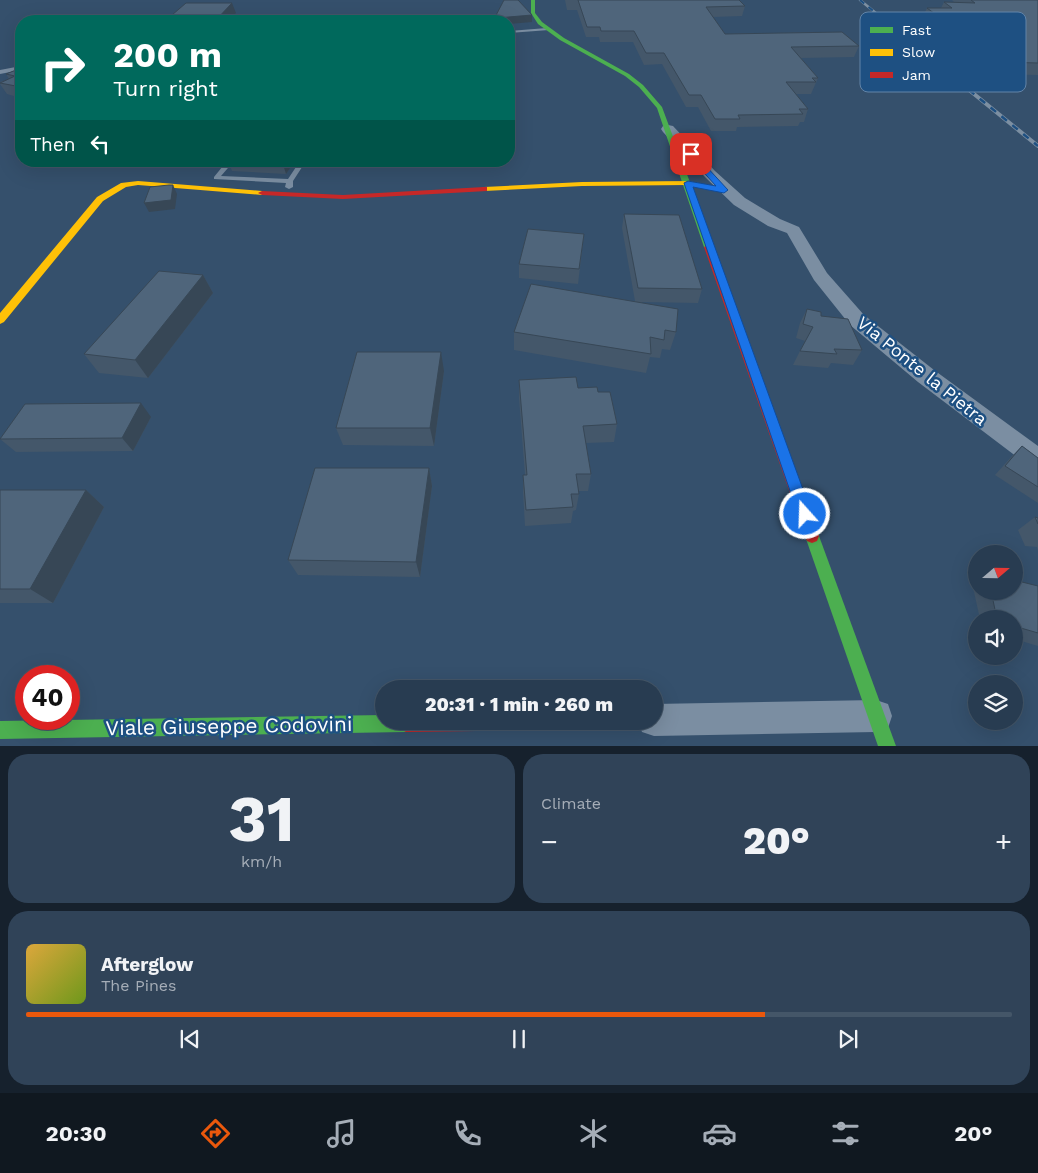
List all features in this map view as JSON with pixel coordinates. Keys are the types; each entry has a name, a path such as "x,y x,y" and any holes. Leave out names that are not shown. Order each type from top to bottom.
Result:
{"street":[{"path":"533,0 533,14 540,23 627,75 646,91 660,108 882,731 663,720"},
{"name":"Via Ponte la Pietra","path":"668,130 724,190 772,223 793,230 820,276 856,320 933,382 1038,459"},
{"path":"0,320 100,199 124,186 138,183 156,183 232,191 343,197 518,187 688,183 724,190"},
{"name":"Viale Giuseppe Codovini","path":"0,730 375,724"}],"lane":[{"path":"515,32 548,29"},
{"path":"0,72 15,69"},
{"path":"226,167 216,178 290,181"},
{"path":"288,193 290,181 299,167"}],"building":[{"path":"504,0 518,0 532,15 515,16 496,15"},
{"path":"578,0 739,0 745,6 706,7 725,34 842,32 859,46 791,47 818,78 812,78 816,82 786,82 808,109 799,109 803,114 738,115 740,119 715,119 701,95 689,95 664,53 646,53 634,31 601,31 600,27 587,27"},
{"path":"971,0 1038,0 1038,63 1026,63 1026,12 932,12 927,8 952,8 944,2 975,3"},
{"path":"186,3 232,3 221,15 172,15"},
{"path":"15,70 15,76 6,74"},
{"path":"15,76 15,86 0,83"},
{"path":"173,185 171,200 144,203 150,187"},
{"path":"624,214 679,215 702,289 638,288"},
{"path":"528,229 584,234 579,269 519,264"},
{"path":"159,271 203,275 135,360 84,354"},
{"path":"531,284 678,309 676,332 665,330 664,340 650,337 651,354 514,332"},
{"path":"807,309 821,312 821,316 848,319 862,350 834,349 837,354 800,351 813,327 803,324"},
{"path":"357,352 441,352 430,428 336,428"},
{"path":"576,377 578,388 597,387 598,392 610,392 617,424 583,426 591,474 576,474 579,494 571,494 573,507 526,510 523,475 527,475 519,380"},
{"path":"141,403 122,438 0,439 25,404"},
{"path":"1022,446 1038,458 1038,487 1005,466"},
{"path":"315,468 429,468 416,562 288,560"},
{"path":"0,490 86,490 30,589 0,589"},
{"path":"1023,582 1038,586 1038,633 1023,629 1023,610 995,610 993,600 1023,600"}],"railway":[{"path":"860,0 875,12"},
{"path":"972,92 1038,146"}],"traffic: fast":[{"path":"533,0 533,13 540,23 562,39 627,75 641,86 660,108 709,247"},
{"path":"812,536 887,746"},
{"path":"0,730 375,724"}],"traffic: slow":[{"path":"0,320 100,199 124,185 138,183 262,193"},
{"path":"484,189 582,184 688,183 724,190"}],"traffic: jam":[{"path":"262,193 343,197 484,189"},
{"path":"709,247 812,536"}],"route":[{"path":"691,154 724,190 688,183 805,514"}]}
